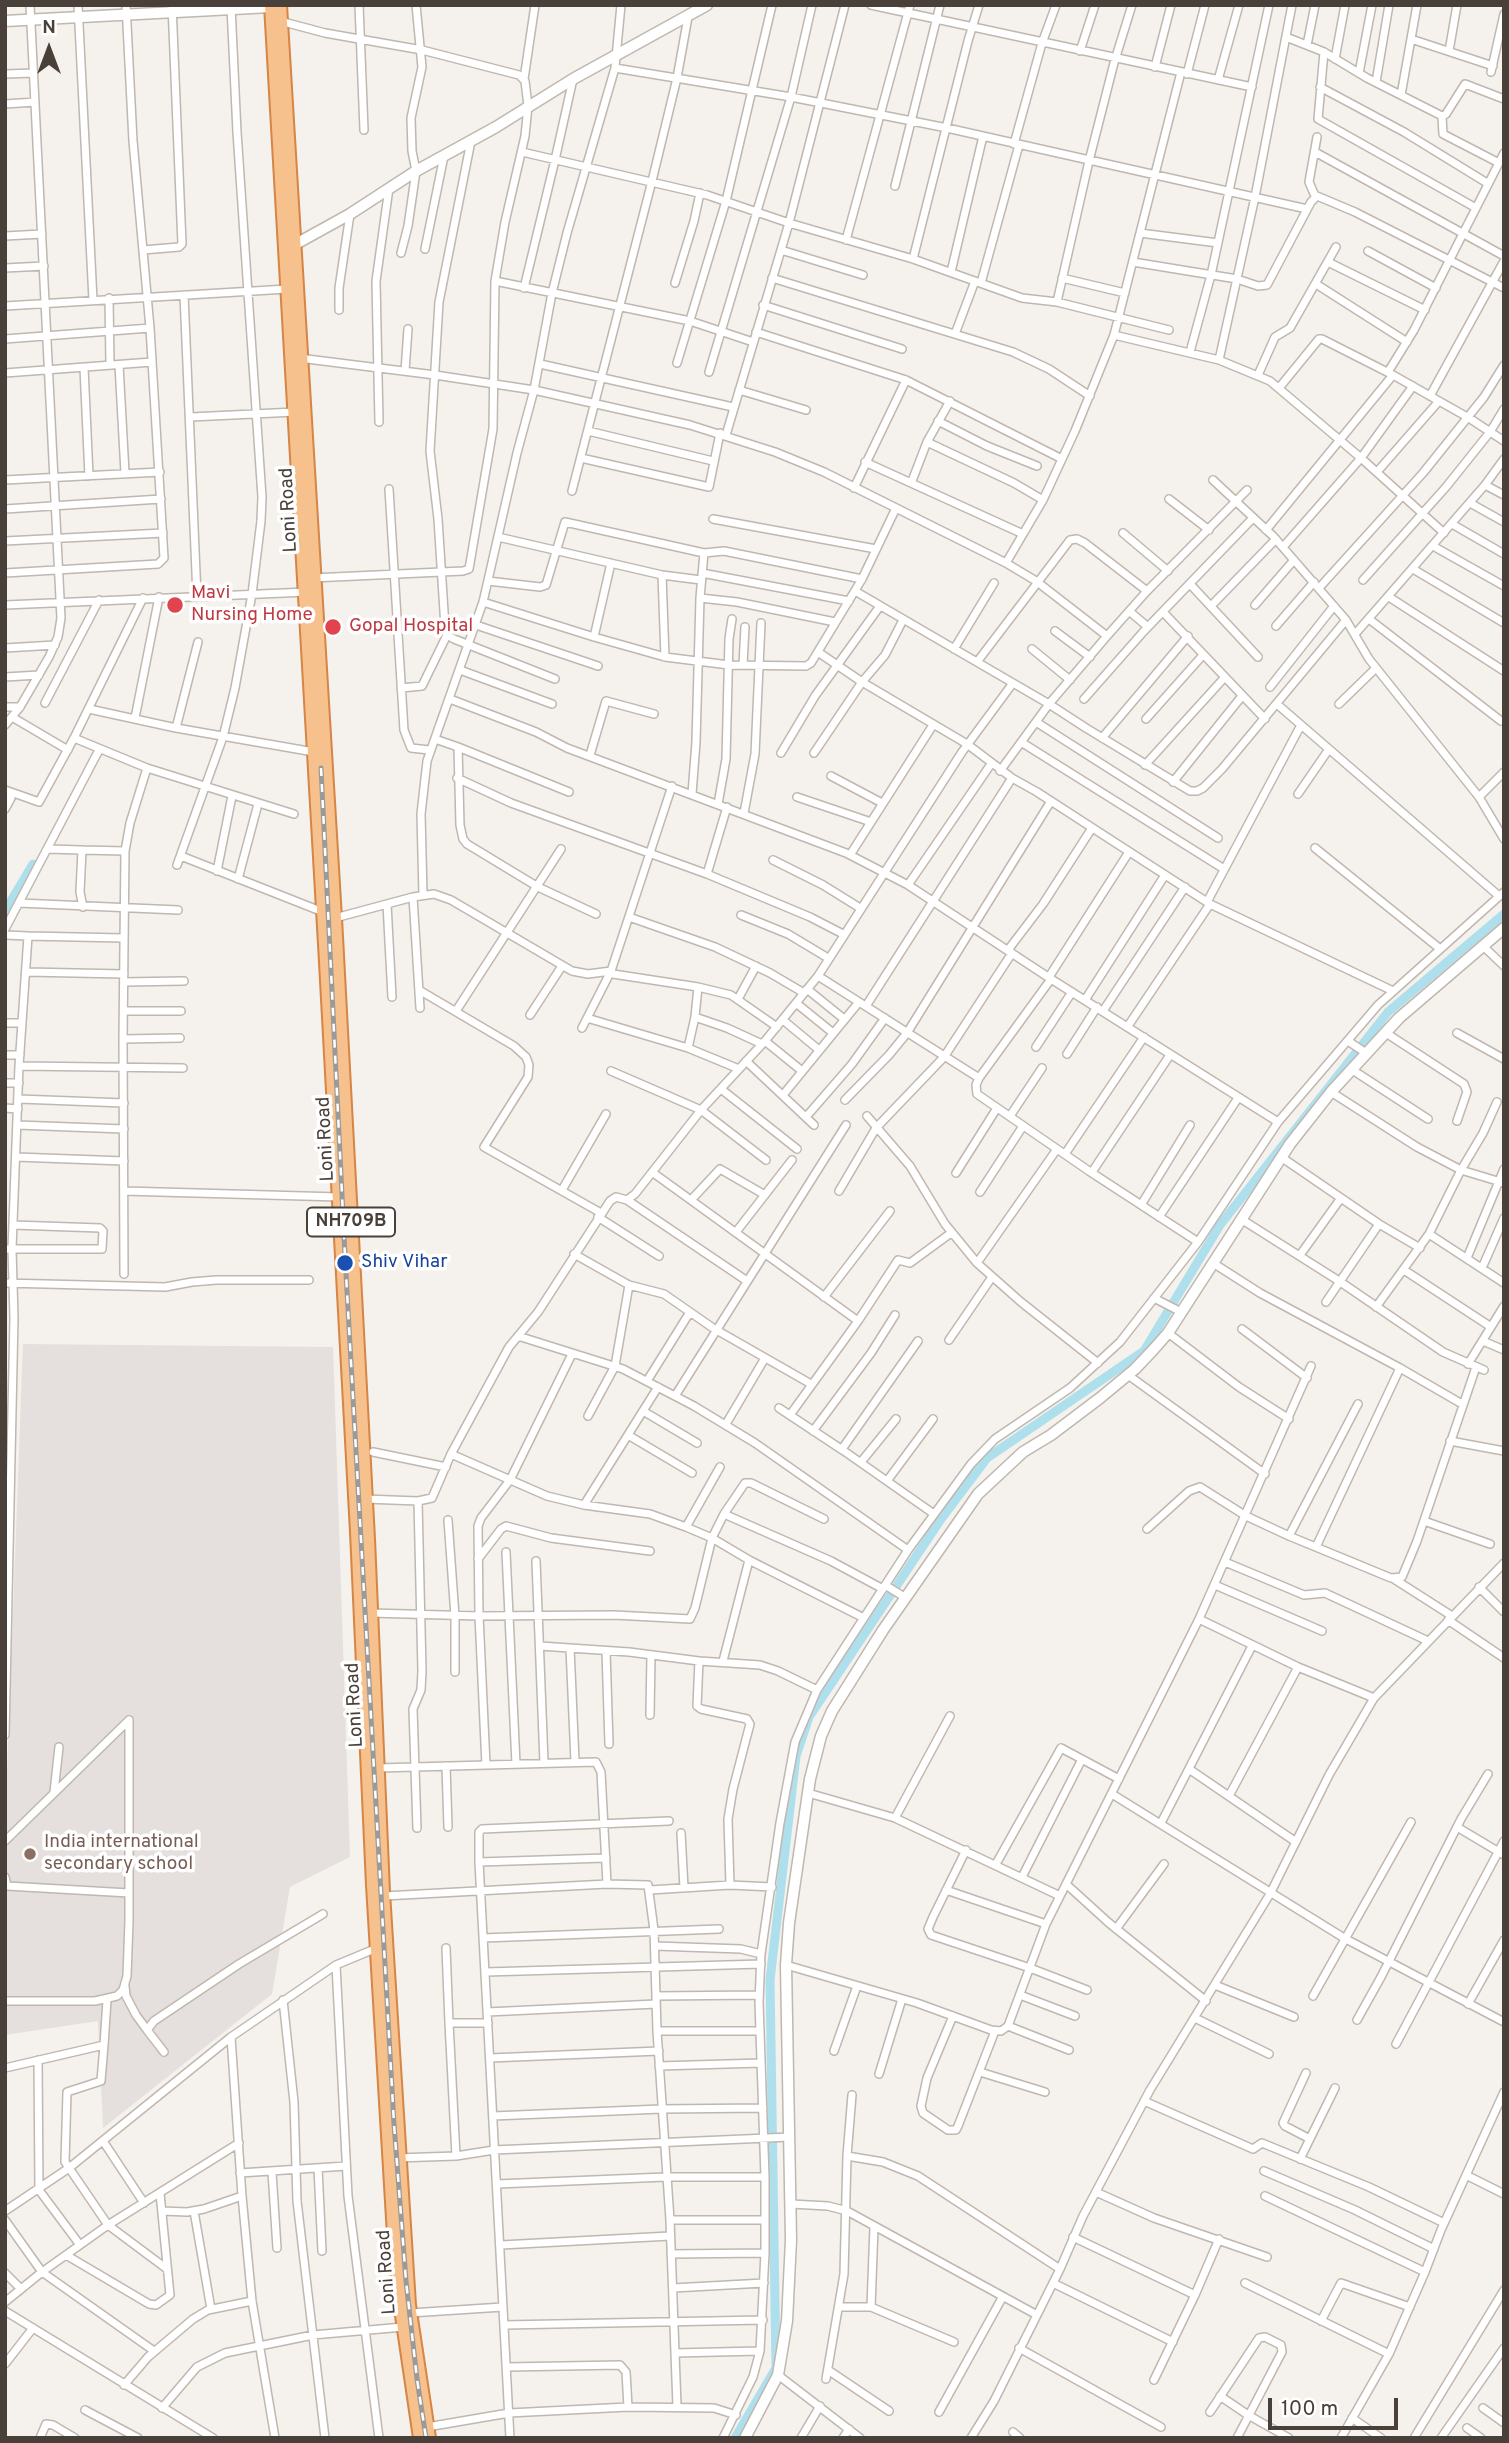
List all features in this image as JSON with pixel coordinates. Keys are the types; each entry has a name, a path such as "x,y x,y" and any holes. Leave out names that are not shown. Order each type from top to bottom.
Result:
{"highway":[{"name":"Loni Road","path":"275,12 294,245 295,412 309,578"},
{"name":"Loni Road","path":"275,12 287,289 296,358 365,1499 403,2327 425,2434"},
{"name":"Loni Road","path":"310,592 314,752 329,915 339,1197 377,1948 410,2313 425,2434"}],"street":[{"path":"5,725 20,707 55,645 60,629 61,601 30,5"},
{"path":"359,5 364,130"},
{"path":"401,253 416,171 412,151 411,118 422,66 415,5"},
{"path":"309,578 469,569 490,452 495,383 495,281 505,222 522,152 528,106 524,79 535,5"},
{"path":"423,895 421,814 429,750 450,699 483,602 540,364 552,293 585,167 615,68 621,5"},
{"path":"677,363 726,201 754,91 772,5"},
{"path":"709,372 791,97 812,5"},
{"path":"581,458 709,487 713,461 739,390 789,223 845,5"},
{"path":"871,5 909,10 972,28 1252,87"},
{"path":"895,186 940,5"},
{"path":"913,259 979,5"},
{"path":"955,334 978,282 1006,201 1042,43 1056,5"},
{"path":"1080,51 1095,5"},
{"path":"1057,302 1089,161 1132,5"},
{"path":"1155,67 1171,5"},
{"path":"1006,563 1043,500 1114,335 1155,176 1205,5"},
{"path":"1217,80 1239,5"},
{"path":"1190,352 1211,275 1269,5"},
{"path":"1219,360 1255,197 1292,5"},
{"path":"1307,45 1315,5"},
{"path":"1335,59 1345,5"},
{"path":"1359,73 1372,5"},
{"path":"1376,82 1389,5"},
{"path":"1401,95 1417,5"},
{"path":"1449,51 1457,5"},
{"path":"5,21 79,11 231,6 275,12 325,33 422,50 524,79"},
{"path":"177,865 222,737 236,688 253,594 262,510 231,6"},
{"path":"294,245 573,79 703,7"},
{"path":"143,250 179,247 182,244 172,8"},
{"path":"5,573 158,564 164,558 126,10"},
{"path":"846,240 909,10"},
{"path":"79,11 93,300"},
{"path":"1411,39 1492,69 1504,14"},
{"path":"572,491 652,181 677,78 688,17"},
{"path":"1286,37 1324,52 1442,116"},
{"path":"1324,52 1318,119 1476,208"},
{"path":"615,68 819,102 947,128 1307,209"},
{"path":"5,74 34,73"},
{"path":"524,288 573,79"},
{"path":"1442,116 1447,114 1465,84 1504,99"},
{"path":"1320,87 1404,132 1488,183"},
{"path":"5,104 35,102"},
{"path":"1266,530 1341,441 1391,374 1462,232 1502,160 1443,134 1442,116"},
{"path":"951,272 983,136"},
{"path":"1317,137 1309,182 1315,196 1355,212 1504,288"},
{"path":"401,688 422,687 447,635 439,519 430,451 439,302 471,141"},
{"path":"522,152 700,193 789,223 913,259 1022,298 1057,302 1168,330"},
{"path":"1315,152 1462,232 1504,258 1430,396"},
{"path":"425,249 444,155"},
{"path":"379,422 376,281 389,188"},
{"path":"675,283 700,193"},
{"path":"1133,262 1237,279 1258,286 1267,285 1315,196"},
{"path":"339,310 339,288 350,214"},
{"path":"1140,233 1218,243"},
{"path":"5,236 42,234"},
{"path":"1258,374 1275,337 1290,328 1336,247"},
{"path":"781,250 863,275"},
{"path":"1368,251 1436,288"},
{"path":"1328,262 1425,310"},
{"path":"5,268 44,266"},
{"path":"772,278 1029,359 1090,396"},
{"path":"1062,278 1125,293"},
{"path":"495,281 691,321 753,342"},
{"path":"1316,284 1407,342"},
{"path":"5,306 287,289"},
{"path":"184,295 197,596"},
{"path":"109,298 110,365"},
{"path":"763,305 902,349"},
{"path":"5,339 150,328"},
{"path":"405,371 408,329"},
{"path":"756,332 906,380 1062,459"},
{"path":"1114,335 1190,352 1258,374 1279,388 1361,458 1444,533"},
{"path":"1279,388 1320,338 1413,386 1504,441"},
{"path":"296,358 495,383 595,403 723,434 775,452 854,488 1006,563 1037,581 1107,636"},
{"path":"5,373 152,362"},
{"path":"540,364 733,407"},
{"path":"119,365 125,473"},
{"path":"1276,626 1403,496 1469,418 1504,365"},
{"path":"84,368 89,476"},
{"path":"854,488 906,380"},
{"path":"1283,547 1361,458 1413,386"},
{"path":"739,390 806,410"},
{"path":"912,481 928,442 950,401"},
{"path":"1377,472 1439,401"},
{"path":"1363,580 1490,432 1504,409"},
{"path":"191,417 295,412"},
{"path":"938,421 1037,466"},
{"path":"588,431 713,461"},
{"path":"928,442 1014,483 1043,500"},
{"path":"865,462 912,481 1023,534"},
{"path":"1356,634 1502,464"},
{"path":"5,480 160,472"},
{"path":"1213,481 1276,539 1346,620 1376,668 1479,797 1504,839"},
{"path":"1485,485 1504,495"},
{"path":"389,489 404,730 414,750 429,750"},
{"path":"1000,771 1049,704 1107,636 1147,591 1247,490"},
{"path":"5,509 161,499"},
{"path":"1169,499 1209,530"},
{"path":"1470,503 1504,522"},
{"path":"483,602 664,657 729,666 806,666 811,663 862,579 896,508"},
{"path":"1084,699 1253,517"},
{"path":"713,519 876,549"},
{"path":"488,581 543,587 548,580 564,523 567,522 704,553 718,550 749,555 862,579"},
{"path":"1452,523 1504,554"},
{"path":"5,541 163,533"},
{"path":"1122,533 1168,571"},
{"path":"498,537 663,575 701,576 849,601"},
{"path":"977,662 1068,542 1077,538 1147,591"},
{"path":"1211,606 1276,539"},
{"path":"1433,546 1504,586"},
{"path":"692,794 699,663 699,598 704,553"},
{"path":"1255,605 1294,560"},
{"path":"594,637 611,563"},
{"path":"1413,569 1504,623"},
{"path":"663,575 664,657"},
{"path":"954,649 994,583"},
{"path":"1190,584 1258,657"},
{"path":"855,591 1049,704 1190,791 1203,788 1278,705 1346,620"},
{"path":"5,605 310,592"},
{"path":"135,718 159,597"},
{"path":"1389,597 1504,671"},
{"path":"8,792 39,802 89,709 143,598"},
{"path":"699,598 737,602 835,622"},
{"path":"45,703 99,600"},
{"path":"781,753 837,665 880,606"},
{"path":"1270,687 1334,606"},
{"path":"1129,611 1148,627"},
{"path":"1163,612 1265,719"},
{"path":"718,804 726,759 732,619"},
{"path":"1370,619 1501,721"},
{"path":"814,753 862,682 890,647 903,620"},
{"path":"744,813 755,754 761,623"},
{"path":"476,625 598,666"},
{"path":"743,665 745,626"},
{"path":"1055,631 1090,657"},
{"path":"447,635 555,679"},
{"path":"1102,738 1188,636"},
{"path":"176,728 198,642"},
{"path":"5,648 55,645"},
{"path":"1032,649 1070,680"},
{"path":"818,652 862,682 967,744 1000,771 1208,903 1393,991"},
{"path":"1146,719 1203,655"},
{"path":"1339,704 1376,668"},
{"path":"460,670 552,704"},
{"path":"5,677 39,675"},
{"path":"1145,765 1225,677"},
{"path":"627,1200 701,1110 764,1043 818,976 967,744 1013,683"},
{"path":"1173,782 1242,696"},
{"path":"450,699 850,855 932,900 1278,1122"},
{"path":"590,755 606,701 654,714"},
{"path":"723,2438 754,2377 760,2351 768,2139 763,2108 759,2031 761,1954 795,1742 817,1690 864,1618 889,1589 908,1550 971,1464 995,1439 1070,1388 1119,1342 1198,1242 1278,1122 1357,1047 1393,991 1501,894 1278,705"},
{"path":"5,707 20,707"},
{"path":"89,709 222,737 314,752"},
{"path":"12,717 68,750"},
{"path":"1036,722 1217,838"},
{"path":"850,855 933,725"},
{"path":"1128,1026 1208,903 1301,725"},
{"path":"74,738 147,768 294,814"},
{"path":"435,739 569,792"},
{"path":"1021,742 1224,869"},
{"path":"458,747 457,778 463,839 467,844 538,887 596,914"},
{"path":"1298,794 1329,749"},
{"path":"5,929 99,750"},
{"path":"908,886 991,764"},
{"path":"124,1274 125,851 130,823 147,768"},
{"path":"1479,797 1504,772"},
{"path":"831,776 883,803"},
{"path":"457,778 511,803 708,874 810,917 843,934"},
{"path":"783,1095 844,1019 863,1004 1012,778"},
{"path":"582,1028 611,971 672,786"},
{"path":"5,809 11,798 8,792"},
{"path":"217,871 232,796"},
{"path":"797,797 870,822"},
{"path":"845,1100 907,1033 1051,801"},
{"path":"238,879 258,804"},
{"path":"708,874 727,807"},
{"path":"839,1191 876,1128 944,1057 1010,951 1092,828"},
{"path":"1315,848 1439,948"},
{"path":"47,849 125,851"},
{"path":"456,1011 561,849"},
{"path":"82,850 80,892 83,907"},
{"path":"1129,852 1050,978 979,1078 976,1085 977,1094 1198,1242"},
{"path":"181,856 329,915 434,894 451,900 562,966 581,973 611,971 613,974 698,987 738,999 777,1027"},
{"path":"773,860 860,908"},
{"path":"1085,1000 1165,875"},
{"path":"1067,1054 1185,887"},
{"path":"413,897 420,1008"},
{"path":"19,903 178,910"},
{"path":"387,904 392,998"},
{"path":"741,915 788,934 828,958"},
{"path":"629,917 695,939 756,966 805,991 844,1019"},
{"path":"745,2438 778,2375 787,2321 791,2204 786,2137 786,1965 789,1923 815,1755 832,1712 850,1680 978,1494 1023,1452 1051,1436 1128,1376 1168,1333 1177,1310 1213,1263 1281,1157 1351,1069 1357,1047 1386,1033 1427,992 1504,928"},
{"path":"5,934 124,939"},
{"path":"5,1732 9,1249 13,1225 19,1066 28,936"},
{"path":"1483,946 1504,966"},
{"path":"530,1015 562,966"},
{"path":"738,999 756,966"},
{"path":"27,972 184,981"},
{"path":"818,976 979,1078"},
{"path":"688,1048 698,987"},
{"path":"419,990 514,1045 526,1057 529,1065 526,1082 484,1147 562,1191 659,1256"},
{"path":"1036,1047 1072,992"},
{"path":"796,1003 833,1033"},
{"path":"124,1011 181,1011"},
{"path":"587,1017 688,1048 739,1069"},
{"path":"695,1017 764,1043 802,1071"},
{"path":"806,1117 852,1064 885,1018"},
{"path":"783,1020 819,1050"},
{"path":"5,1023 22,1023"},
{"path":"1386,1033 1465,1084 1467,1091 1457,1121"},
{"path":"1457,1033 1504,1059"},
{"path":"1065,1154 1144,1037"},
{"path":"123,1038 180,1038"},
{"path":"5,1055 20,1055"},
{"path":"1092,1172 1170,1055"},
{"path":"746,1061 814,1125"},
{"path":"19,1066 183,1068"},
{"path":"1010,1116 1042,1068"},
{"path":"1351,1069 1428,1119"},
{"path":"611,1070 701,1110 766,1160"},
{"path":"5,1083 19,1083"},
{"path":"721,1088 797,1149"},
{"path":"1331,1092 1417,1147 1461,1170 1502,1182"},
{"path":"1159,1217 1238,1098"},
{"path":"19,1099 124,1103"},
{"path":"1376,1307 1429,1234 1497,1102"},
{"path":"5,1108 18,1109"},
{"path":"956,1173 997,1108"},
{"path":"562,1191 606,1114"},
{"path":"867,1116 910,1166 951,1233 977,1263 1098,1363"},
{"path":"18,1125 124,1129"},
{"path":"675,1396 846,1125"},
{"path":"1141,1205 1190,1125"},
{"path":"980,1192 1023,1126"},
{"path":"5,1141 17,1141"},
{"path":"977,1263 1057,1149"},
{"path":"16,1157 124,1161"},
{"path":"1281,1157 1379,1224 1420,1248"},
{"path":"736,1232 792,1160"},
{"path":"5,1166 16,1167"},
{"path":"691,1200 720,1169 765,1195"},
{"path":"1467,1258 1502,1182 1504,1169"},
{"path":"652,1172 858,1321"},
{"path":"124,1191 339,1197"},
{"path":"365,1499 418,1501 432,1498 452,1454 509,1347 538,1312 574,1254 614,1198 627,1200 747,1281"},
{"path":"1300,1255 1341,1198"},
{"path":"824,1297 890,1211"},
{"path":"1482,1268 1504,1218"},
{"path":"1241,1219 1300,1255 1443,1352 1476,1367"},
{"path":"1326,1301 1379,1224"},
{"path":"9,1249 98,1251 103,1247 103,1231 100,1228 13,1225"},
{"path":"789,1415 898,1261 901,1259 911,1263 951,1233"},
{"path":"1429,1234 1504,1283"},
{"path":"574,1254 629,1285 664,1294 717,1330 811,1384"},
{"path":"1213,1263 1260,1293 1462,1404"},
{"path":"1404,1270 1491,1327"},
{"path":"949,1340 992,1277"},
{"path":"9,1283 165,1287 216,1280 309,1280"},
{"path":"588,1416 615,1366 629,1285"},
{"path":"1154,1298 1177,1310"},
{"path":"1394,1579 1402,1577 1405,1572 1483,1341 1504,1306"},
{"path":"647,1381 690,1312"},
{"path":"813,1431 895,1315"},
{"path":"1242,1329 1307,1378"},
{"path":"1168,1333 1240,1387 1289,1419"},
{"path":"518,1336 615,1366 675,1396 726,1424 908,1550"},
{"path":"842,1449 918,1341"},
{"path":"1483,1341 1504,1350"},
{"path":"486,1765 479,1616 479,1522 510,1480 572,1354"},
{"path":"726,1424 765,1358"},
{"path":"1008,2026 1046,1924 1199,1619 1311,1366"},
{"path":"1316,1547 1400,1368"},
{"path":"1128,1376 1265,1474"},
{"path":"584,1505 658,1387"},
{"path":"1289,1535 1358,1404"},
{"path":"779,1408 934,1514"},
{"path":"643,1411 696,1443"},
{"path":"861,1462 896,1419"},
{"path":"887,1481 933,1419"},
{"path":"628,1436 692,1473"},
{"path":"1450,1441 1504,1451"},
{"path":"373,1452 446,1467"},
{"path":"452,1454 547,1496 584,1505 650,1514 687,1527 864,1618"},
{"path":"687,1527 720,1467"},
{"path":"371,1613 421,1616 539,1614 690,1619 712,1538 745,1483 749,1482 824,1519"},
{"path":"1147,1529 1194,1488 1207,1491 1246,1516 1394,1579 1504,1658"},
{"path":"417,1828 413,1709 421,1690 418,1501"},
{"path":"724,1514 831,1561 906,1598"},
{"path":"448,1520 455,1616 455,1672"},
{"path":"1424,1521 1490,1544"},
{"path":"478,1559 506,1526 557,1539 650,1551"},
{"path":"506,1552 516,1764"},
{"path":"723,1661 749,1560"},
{"path":"536,1561 544,1762"},
{"path":"1225,1562 1301,1594 1325,1593 1429,1641"},
{"path":"971,2438 993,2401 1144,2101 1270,1894 1329,1775 1374,1698 1504,1563"},
{"path":"1214,1585 1322,1631"},
{"path":"1479,1587 1504,1612"},
{"path":"1199,1619 1298,1667 1374,1698"},
{"path":"540,1646 760,1665 817,1690"},
{"path":"1161,1823 1252,1646"},
{"path":"570,1648 575,1761"},
{"path":"606,1651 609,1744"},
{"path":"650,1655 650,1715"},
{"path":"699,1661 697,1706 747,1719 750,1724 728,1819 730,1885"},
{"path":"1229,1796 1298,1667"},
{"path":"895,1818 950,1716"},
{"path":"5,1841 129,1720 126,1996 136,2015 164,2052"},
{"path":"54,1793 59,1747"},
{"path":"996,1864 1061,1748 1119,1779"},
{"path":"1022,1877 1082,1759"},
{"path":"378,1768 596,1762 600,1767 607,1884"},
{"path":"446,1766 448,1827"},
{"path":"1189,1769 1296,1842"},
{"path":"1357,2020 1389,1963 1457,1827 1488,1774"},
{"path":"808,1793 895,1818 1060,1896"},
{"path":"1112,1794 1344,1938 1504,2022"},
{"path":"510,2438 479,1837 482,1829 669,1821"},
{"path":"1313,1996 1411,1822"},
{"path":"1457,1827 1501,1853"},
{"path":"681,1833 684,1888"},
{"path":"1396,2044 1501,1853 1504,1841"},
{"path":"966,1850 929,1927 931,1935 1087,1990"},
{"path":"479,1862 606,1858"},
{"path":"1116,1929 1164,1864"},
{"path":"5,1877 6,1886 129,1893"},
{"path":"384,1896 607,1884 645,1884 650,1890 665,2177 670,2220 677,2406"},
{"path":"1066,1884 1116,1929 1206,2001"},
{"path":"650,1890 730,1885 772,1886"},
{"path":"946,1890 1046,1924"},
{"path":"147,2030 154,2021 239,1964 323,1914"},
{"path":"484,1938 719,1928"},
{"path":"1468,2004 1504,1940"},
{"path":"655,1947 741,1949 761,1954"},
{"path":"5,2211 69,2168 232,2037 283,2000 336,1965 377,1948"},
{"path":"446,1948 456,2156"},
{"path":"486,1972 761,1964"},
{"path":"336,1965 348,2196 379,2438"},
{"path":"786,1965 902,1999 995,2031 1008,2026 1069,2050"},
{"path":"5,2001 107,2000 117,1996 125,1986"},
{"path":"834,2051 857,1986"},
{"path":"1215,1986 1294,2018"},
{"path":"488,2012 759,1995"},
{"path":"1020,1996 1074,2016"},
{"path":"879,2074 902,1999"},
{"path":"107,2000 101,2081 66,2092 65,2162 108,2225 167,2269"},
{"path":"283,2000 294,2102 297,2201 325,2438"},
{"path":"953,2016 927,2078 921,2106 923,2113 948,2130 956,2130 995,2031"},
{"path":"1195,2018 1269,2054"},
{"path":"449,2023 488,2023"},
{"path":"657,2031 759,2031"},
{"path":"232,2037 240,2173 252,2301 275,2438"},
{"path":"5,2068 104,2045"},
{"path":"490,2058 659,2051"},
{"path":"38,2060 38,2190 80,2245"},
{"path":"659,2066 761,2063"},
{"path":"980,2072 1045,2092"},
{"path":"1306,2073 1283,2123 1310,2139"},
{"path":"1300,2159 1335,2088"},
{"path":"1341,2438 1389,2354 1465,2175 1504,2092"},
{"path":"826,2379 844,2274 847,2156 852,2095"},
{"path":"1144,2101 1253,2149 1262,2143 1369,2187 1444,2223"},
{"path":"493,2116 763,2108"},
{"path":"395,2158 456,2156 494,2150 786,2137"},
{"path":"103,2141 144,2203"},
{"path":"5,2302 108,2225 239,2143"},
{"path":"847,2156 883,2162 918,2176 1060,2269"},
{"path":"240,2173 346,2166"},
{"path":"317,2168 322,2251"},
{"path":"1264,2171 1355,2210 1434,2249"},
{"path":"272,2172 277,2248"},
{"path":"1465,2175 1504,2194"},
{"path":"496,2184 665,2177 765,2177"},
{"path":"1096,2192 1154,2218 1267,2257"},
{"path":"66,2255 149,2304 156,2305 170,2294 160,2193"},
{"path":"162,2211 194,2211 242,2196"},
{"path":"1265,2196 1425,2273"},
{"path":"791,2204 828,2206 847,2211 1037,2315"},
{"path":"194,2211 211,2309"},
{"path":"5,2220 42,2272 154,2351"},
{"path":"670,2220 765,2220"},
{"path":"871,2307 874,2227"},
{"path":"501,2245 670,2236"},
{"path":"1073,2238 1195,2295"},
{"path":"1154,2379 1219,2239"},
{"path":"671,2254 765,2253"},
{"path":"5,2273 21,2289"},
{"path":"673,2287 764,2283"},
{"path":"1053,2283 1173,2342"},
{"path":"1245,2283 1389,2354"},
{"path":"1321,2321 1339,2286 1344,2283 1410,2307"},
{"path":"1414,2438 1504,2290"},
{"path":"939,2412 1002,2298"},
{"path":"124,2385 154,2351 193,2319 211,2309 252,2301"},
{"path":"410,2313 503,2307"},
{"path":"839,2307 871,2307 954,2342"},
{"path":"5,2311 213,2438"},
{"path":"504,2325 763,2319"},
{"path":"162,2408 190,2374 208,2360 258,2344 313,2334 403,2327"},
{"path":"5,2364 33,2328"},
{"path":"1210,2412 1259,2338 1265,2337 1278,2343 1283,2348 1282,2352 1237,2438"},
{"path":"1019,2348 1161,2427"},
{"path":"1441,2438 1504,2348"},
{"path":"675,2353 760,2351"},
{"path":"507,2367 620,2365 626,2372 628,2407"},
{"path":"828,2370 889,2411"},
{"path":"778,2375 860,2438"},
{"path":"1220,2396 1289,2438"},
{"path":"425,2434 509,2413 677,2406 713,2408 736,2415"},
{"path":"802,2438 820,2406"},
{"path":"1483,2408 1504,2423"},
{"path":"85,2410 138,2438"},
{"path":"1352,2418 1381,2438"},
{"path":"40,2438 46,2424 53,2425 75,2438"},
{"path":"1467,2428 1481,2438"},
{"path":"843,2438 849,2429"}],"shaded area":[{"path":"23,1344 333,1347 350,1857 290,1887 272,1994 103,2128 98,2021 5,2035 5,1826"}],"waterway":[{"path":"5,911 33,864"},
{"path":"735,2438 776,2368 770,1980 796,1756 809,1717 941,1519 987,1458 1144,1351 1220,1225 1388,1012 1504,914"}],"railway":[{"path":"321,768 345,1256 394,2124 406,2281 426,2438"}],"place":[{"name":"Mavi Nursing Home","path":"175,605"},
{"name":"Gopal Hospital","path":"333,627"},
{"name":"Shiv Vihar","path":"345,1263"},
{"name":"India international secondary school","path":"30,1854"}]}
